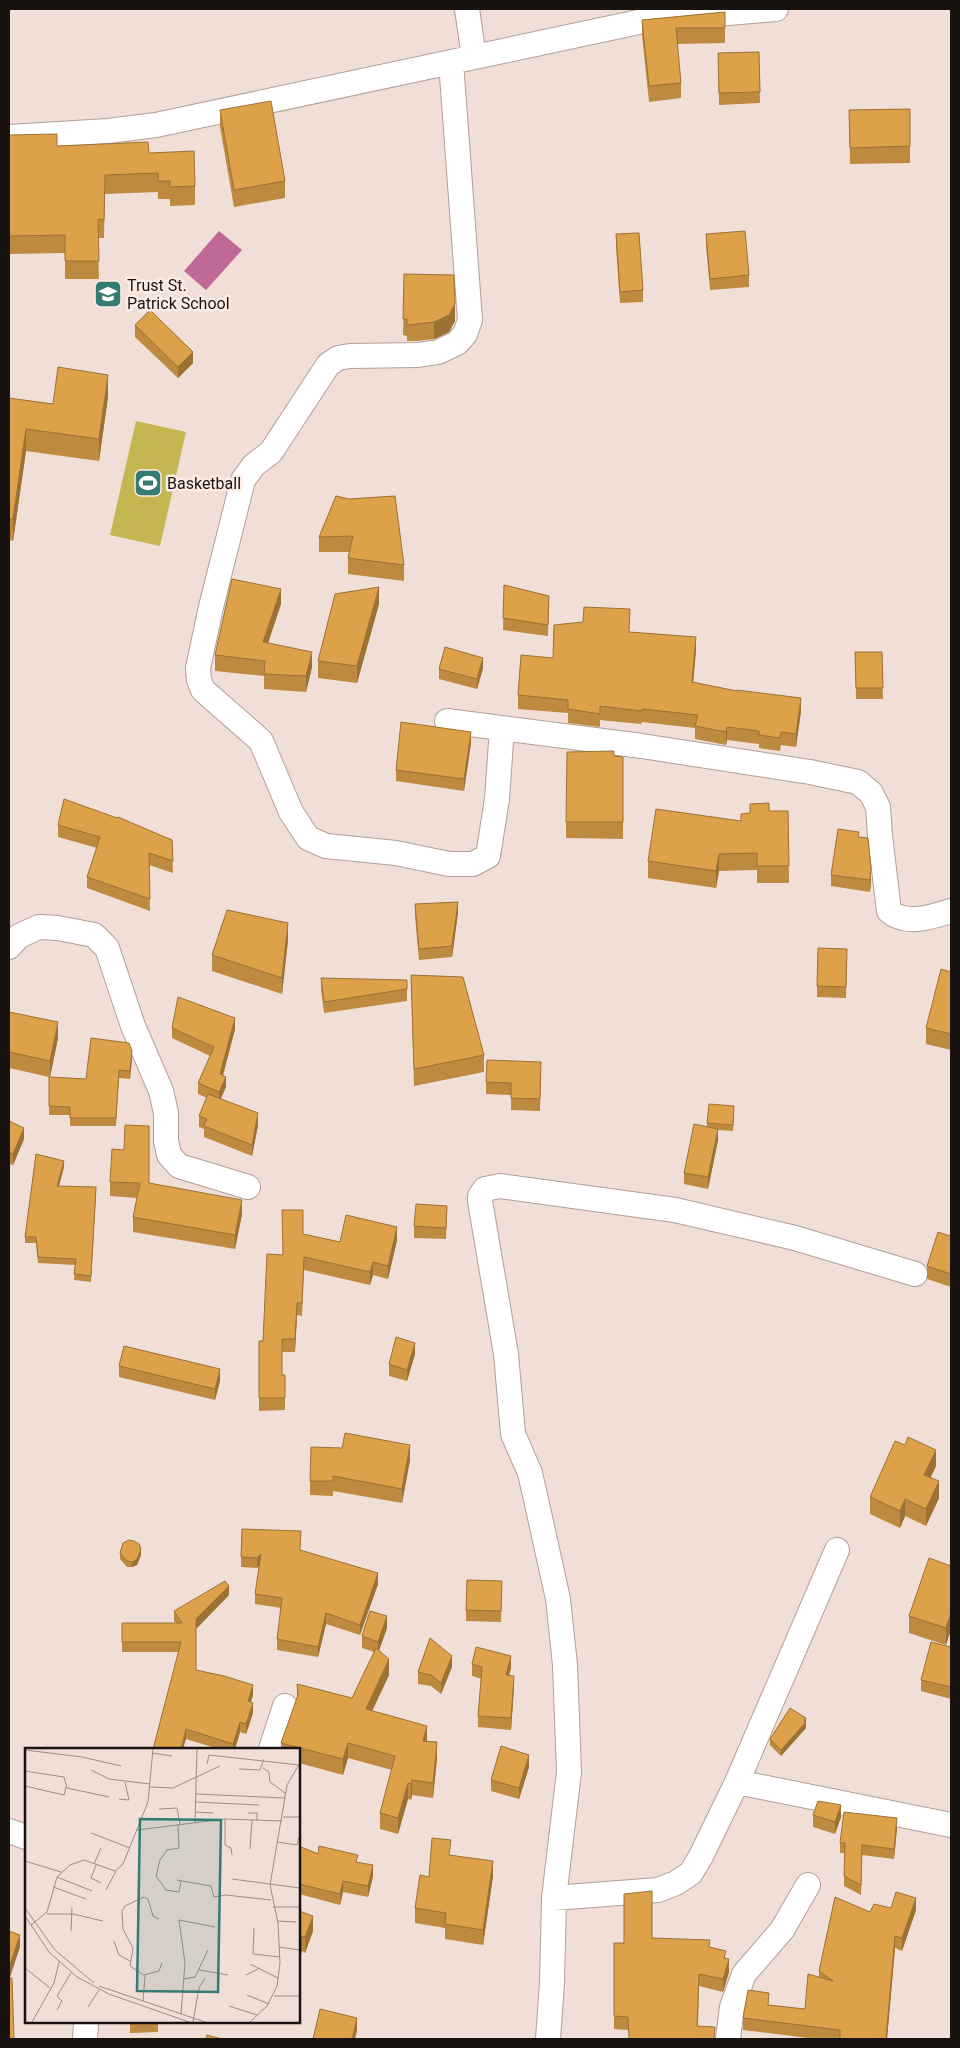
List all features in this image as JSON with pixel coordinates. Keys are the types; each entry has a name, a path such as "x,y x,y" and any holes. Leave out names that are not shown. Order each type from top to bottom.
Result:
{"street":[{"path":"467,9 463,60 470,320 465,334 458,343 438,352 418,356 350,356 338,358 328,365 271,452 254,465 243,480 211,607 198,668 199,680 203,690 261,741 291,812 308,838 326,846 396,853 449,864 473,864 488,856 493,830 502,728"},
{"path":"9,137 108,131 156,125 463,60 648,15 776,9"},
{"path":"447,721 642,746 810,772 858,782 871,793 878,807 880,846 889,911 894,915 910,919 925,918 951,912"},
{"path":"9,947 20,936 39,927 58,928 94,935 107,948 133,1026 161,1091 166,1113 166,1141 169,1155 179,1166 248,1187"},
{"path":"548,2039 552,1983 554,1898 569,1772 568,1713 559,1609 530,1473 513,1434 506,1354 480,1201 483,1192 490,1186 515,1187 675,1210 795,1238 915,1274"},
{"path":"554,1898 658,1890 676,1883 690,1873 701,1856 737,1782 837,1550"},
{"path":"271,1748 285,1706"},
{"path":"737,1782 951,1825"},
{"path":"9,1831 25,1837"},
{"path":"728,2039 732,2007 744,1974 782,1930 808,1885"},
{"path":"84,2039 86,2023"}],"shaded area":[{"path":"219,231 242,250 206,290 184,271"},
{"name":"Basketball","path":"136,421 186,432 160,546 110,535"}],"building":[{"path":"725,12 725,28 676,28 681,83 649,86 642,20"},
{"path":"759,52 760,92 719,93 718,53"},
{"path":"271,101 285,181 234,190 220,110"},
{"path":"910,109 910,146 850,148 849,110"},
{"path":"57,134 57,146 148,142 149,153 194,151 195,186 170,187 170,181 158,181 158,173 105,175 104,220 98,219 99,261 65,261 65,235 9,236 9,135"},
{"path":"745,231 749,275 710,279 706,234"},
{"path":"639,233 643,290 620,292 616,234"},
{"path":"404,274 454,275 455,304 449,315 434,322 407,325 407,319 403,319"},
{"path":"150,310 193,352 178,367 135,325"},
{"path":"58,367 108,375 99,439 26,429 13,519 9,519 9,398 53,404"},
{"path":"336,496 349,499 395,496 404,565 348,558 353,536 319,537"},
{"path":"232,579 281,589 263,642 312,652 306,676 264,674 265,661 215,655"},
{"path":"504,585 549,596 548,625 503,618"},
{"path":"379,587 357,666 318,661 335,594"},
{"path":"584,607 630,609 629,632 696,637 692,682 737,691 801,698 796,734 781,732 780,738 759,735 759,731 727,727 726,732 695,726 698,715 600,706 600,714 568,709 568,700 518,695 521,655 553,658 554,625 583,622"},
{"path":"445,647 483,658 477,679 439,669"},
{"path":"855,652 882,652 883,688 856,688"},
{"path":"401,722 471,732 464,779 396,770"},
{"path":"614,751 614,756 623,757 623,822 566,822 567,752"},
{"path":"64,799 118,817 172,840 173,861 149,853 150,899 87,877 100,837 58,825"},
{"path":"769,803 769,811 788,811 789,866 757,866 757,853 719,854 716,871 648,861 656,809 741,821 741,814 750,813 750,804"},
{"path":"838,829 859,832 858,837 868,838 871,868 870,880 831,875"},
{"path":"458,902 452,946 419,949 415,904"},
{"path":"227,910 288,923 282,978 212,955"},
{"path":"818,948 847,949 846,987 817,986"},
{"path":"941,969 951,972 951,1034 926,1028"},
{"path":"411,975 463,977 484,1055 414,1069"},
{"path":"321,978 407,980 407,989 324,1002"},
{"path":"178,997 235,1018 220,1074 226,1077 219,1092 198,1083 214,1047 172,1028"},
{"path":"9,1012 58,1022 50,1061 9,1052"},
{"path":"91,1038 129,1043 132,1051 130,1071 119,1070 116,1118 70,1118 70,1107 49,1106 49,1077 86,1079"},
{"path":"487,1060 541,1062 540,1099 511,1098 511,1083 486,1082"},
{"path":"208,1094 258,1113 252,1145 204,1126 207,1119 199,1116"},
{"path":"709,1104 734,1106 733,1125 707,1123"},
{"path":"9,1121 24,1128 13,1154 9,1152"},
{"path":"694,1124 718,1129 708,1177 684,1173"},
{"path":"125,1125 149,1126 149,1183 242,1200 235,1235 133,1217 140,1183 110,1182 112,1149 124,1150"},
{"path":"36,1154 64,1161 57,1186 96,1187 91,1276 74,1274 76,1259 38,1257 36,1237 25,1237"},
{"path":"416,1204 447,1206 446,1228 414,1226"},
{"path":"282,1210 303,1210 303,1234 340,1242 346,1215 397,1227 388,1266 373,1262 370,1272 304,1257 302,1303 297,1303 295,1339 282,1339 282,1375 285,1375 285,1398 259,1398 259,1341 263,1341 267,1254 283,1255"},
{"path":"938,1232 950,1236 951,1233 951,1274 927,1266"},
{"path":"396,1337 415,1343 407,1370 389,1364"},
{"path":"124,1346 220,1369 215,1389 119,1366"},
{"path":"345,1433 410,1445 402,1489 333,1476 333,1481 310,1481 311,1447 342,1448"},
{"path":"908,1437 936,1450 924,1475 939,1481 926,1509 905,1499 900,1511 870,1497 895,1441 905,1445"},
{"path":"242,1529 301,1531 300,1550 378,1573 360,1625 326,1613 318,1647 277,1639 282,1598 255,1594 261,1554 257,1558 241,1557"},
{"path":"129,1540 139,1544 141,1549 137,1559 132,1562 127,1561 120,1553 123,1543"},
{"path":"929,1558 951,1566 951,1613 946,1628 909,1616"},
{"path":"467,1580 502,1581 501,1611 466,1610"},
{"path":"225,1581 229,1586 196,1619 196,1670 253,1685 248,1701 253,1703 246,1724 240,1722 233,1744 186,1729 181,1748 153,1748 181,1642 122,1642 122,1623 182,1623 174,1611"},
{"path":"370,1611 387,1616 378,1642 362,1636"},
{"path":"430,1638 452,1656 441,1683 431,1675 418,1672"},
{"path":"931,1642 951,1647 951,1687 921,1680"},
{"path":"476,1647 511,1656 506,1675 514,1676 511,1718 478,1716 482,1667 472,1664"},
{"path":"376,1648 389,1659 366,1709 427,1726 423,1741 437,1742 433,1783 412,1780 411,1784 408,1783 398,1818 380,1813 395,1756 348,1743 343,1759 281,1743 298,1695 297,1684 352,1698"},
{"path":"790,1708 806,1718 804,1721 806,1722 781,1750 770,1739"},
{"path":"501,1746 529,1755 519,1788 491,1780"},
{"path":"818,1801 841,1805 835,1822 813,1815"},
{"path":"844,1812 897,1818 894,1849 862,1845 861,1885 844,1876 845,1843 840,1843"},
{"path":"432,1838 451,1840 449,1855 493,1861 483,1930 445,1924 446,1913 415,1908 420,1875 429,1877"},
{"path":"300,1846 318,1854 319,1846 358,1855 356,1862 373,1865 368,1886 343,1881 340,1894 300,1884"},
{"path":"652,1891 652,1938 710,1940 709,1947 726,1951 724,1958 729,1959 723,1979 699,1974 697,2026 715,2027 714,2039 629,2039 628,2017 614,2016 614,1943 624,1943 624,1894"},
{"path":"896,1892 916,1898 902,1938 895,1936 886,2039 840,2039 840,2030 743,2018 748,1990 769,1993 768,2005 805,2009 808,1974 833,1981 819,1971 835,1897 870,1912 874,1904 891,1908"},
{"path":"300,1911 313,1916 305,1937 302,1936 300,1941"},
{"path":"9,1931 20,1935 9,1968"},
{"path":"9,1978 12,1978 14,2039 9,2039"},
{"path":"320,2009 357,2018 352,2039 313,2039"},
{"path":"207,2035 222,2039 206,2039"}],"place":[{"name":"Trust St. Patrick School","path":"108,294"},
{"name":"Basketball","path":"148,483"}]}
